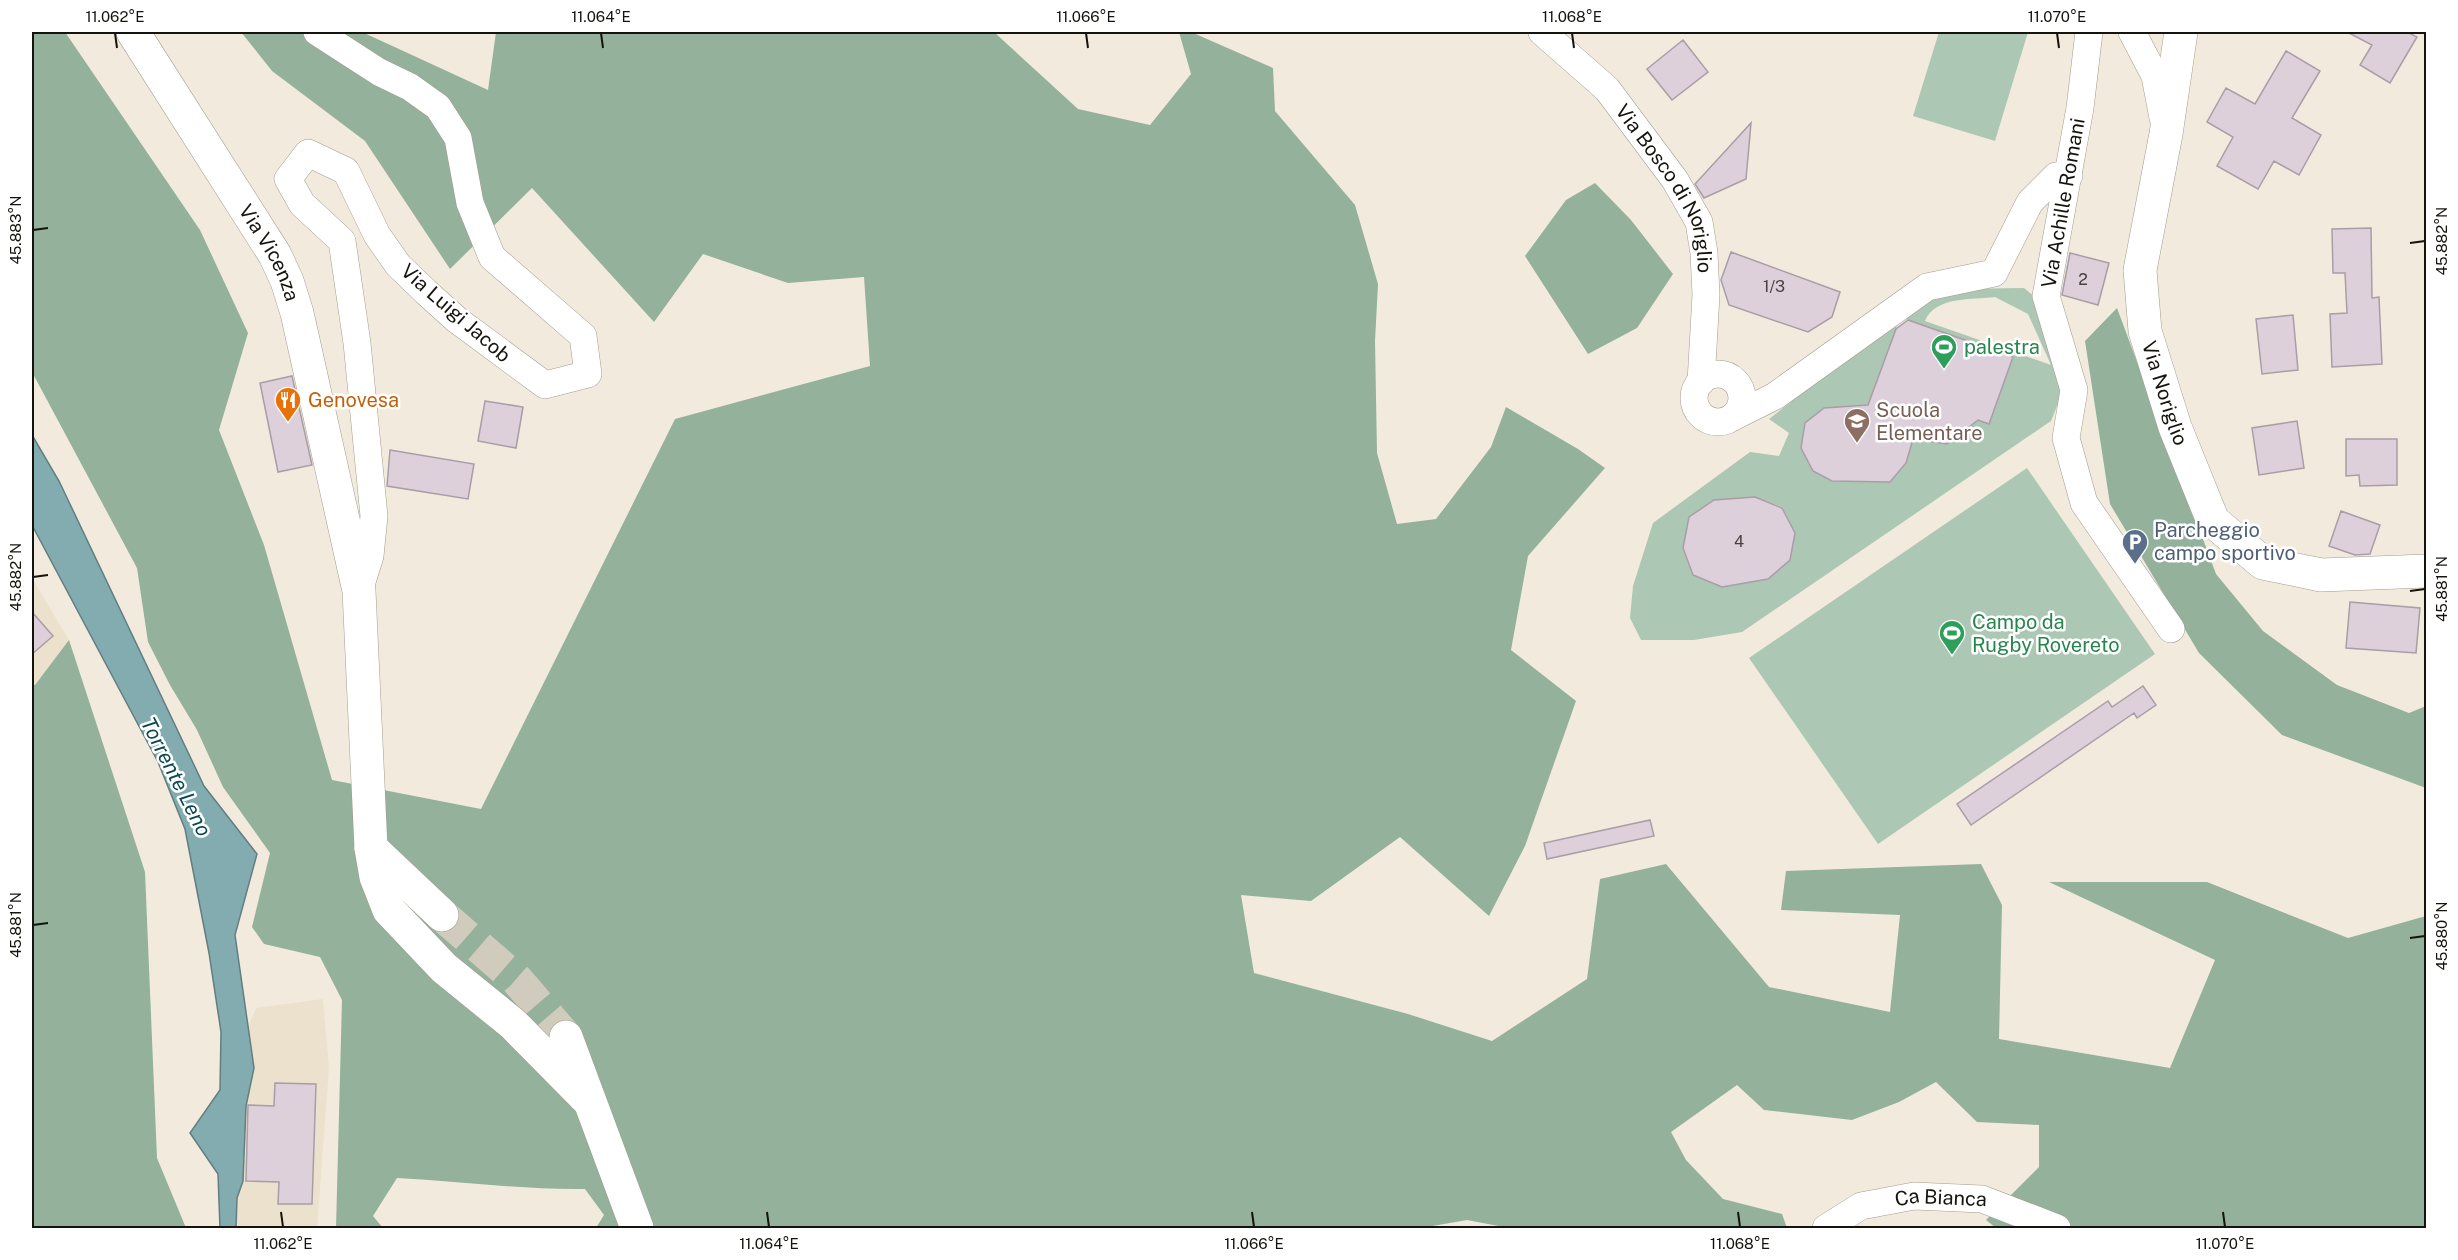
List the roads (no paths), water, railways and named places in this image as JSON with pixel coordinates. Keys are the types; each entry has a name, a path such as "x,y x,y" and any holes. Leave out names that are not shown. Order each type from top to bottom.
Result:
{"main road":[{"name":"Via Vicenza","path":"133,32 274,255 287,281 308,360 359,591 371,848 376,876 389,910 444,968 513,1024 587,1099"},
{"name":"Via Noriglio","path":"2181,32 2166,134 2140,270 2145,331 2175,427 2213,521 2263,563 2321,575 2427,571"},
{"path":"371,848 442,915"},
{"path":"566,1037 587,1099 621,1180 637,1228"}],"street":[{"name":"Via Luigi Jacob","path":"317,32 379,72 410,87 438,107 458,138 470,202 492,257 584,336 588,374 545,385 458,320 399,265 376,235 345,171 308,153 288,180 302,204 342,241 357,342 374,516 370,556 359,591"},
{"name":"Via Bosco di Noriglio","path":"1542,32 1607,89 1675,180 1699,222 1704,253 1706,295 1701,382 1714,375 1722,375 1736,382 1740,389 1741,404 1733,417 1775,396 1927,286 1994,273 2030,202 2056,176 2069,175"},
{"name":"Via Achille Romani","path":"2089,32 2069,175 2046,296 2074,390 2066,438 2084,503 2171,629"},
{"path":"2132,32 2155,76 2166,134"},
{"name":"Ca Bianca","path":"1826,1228 1861,1206 1914,1196 1982,1199 2057,1228"}],"water":[{"name":"Torrente Leno","path":"32,435 59,481 204,786 257,854 235,935 254,1068 246,1106 243,1181 237,1198 236,1228 220,1228 218,1174 190,1133 220,1090 221,1032 209,953 185,829 158,762 32,525"}],"tunnel":[{"path":"442,915 517,980 566,1037"}],"place":[{"name":"palestra","path":"1944,370"},
{"name":"Genovesa","path":"288,423"},
{"name":"Scuola Elementare","path":"1857,444"},
{"name":"Parcheggio campo sportivo","path":"2135,565"},
{"name":"Campo da Rugby Rovereto","path":"1952,656"}]}
